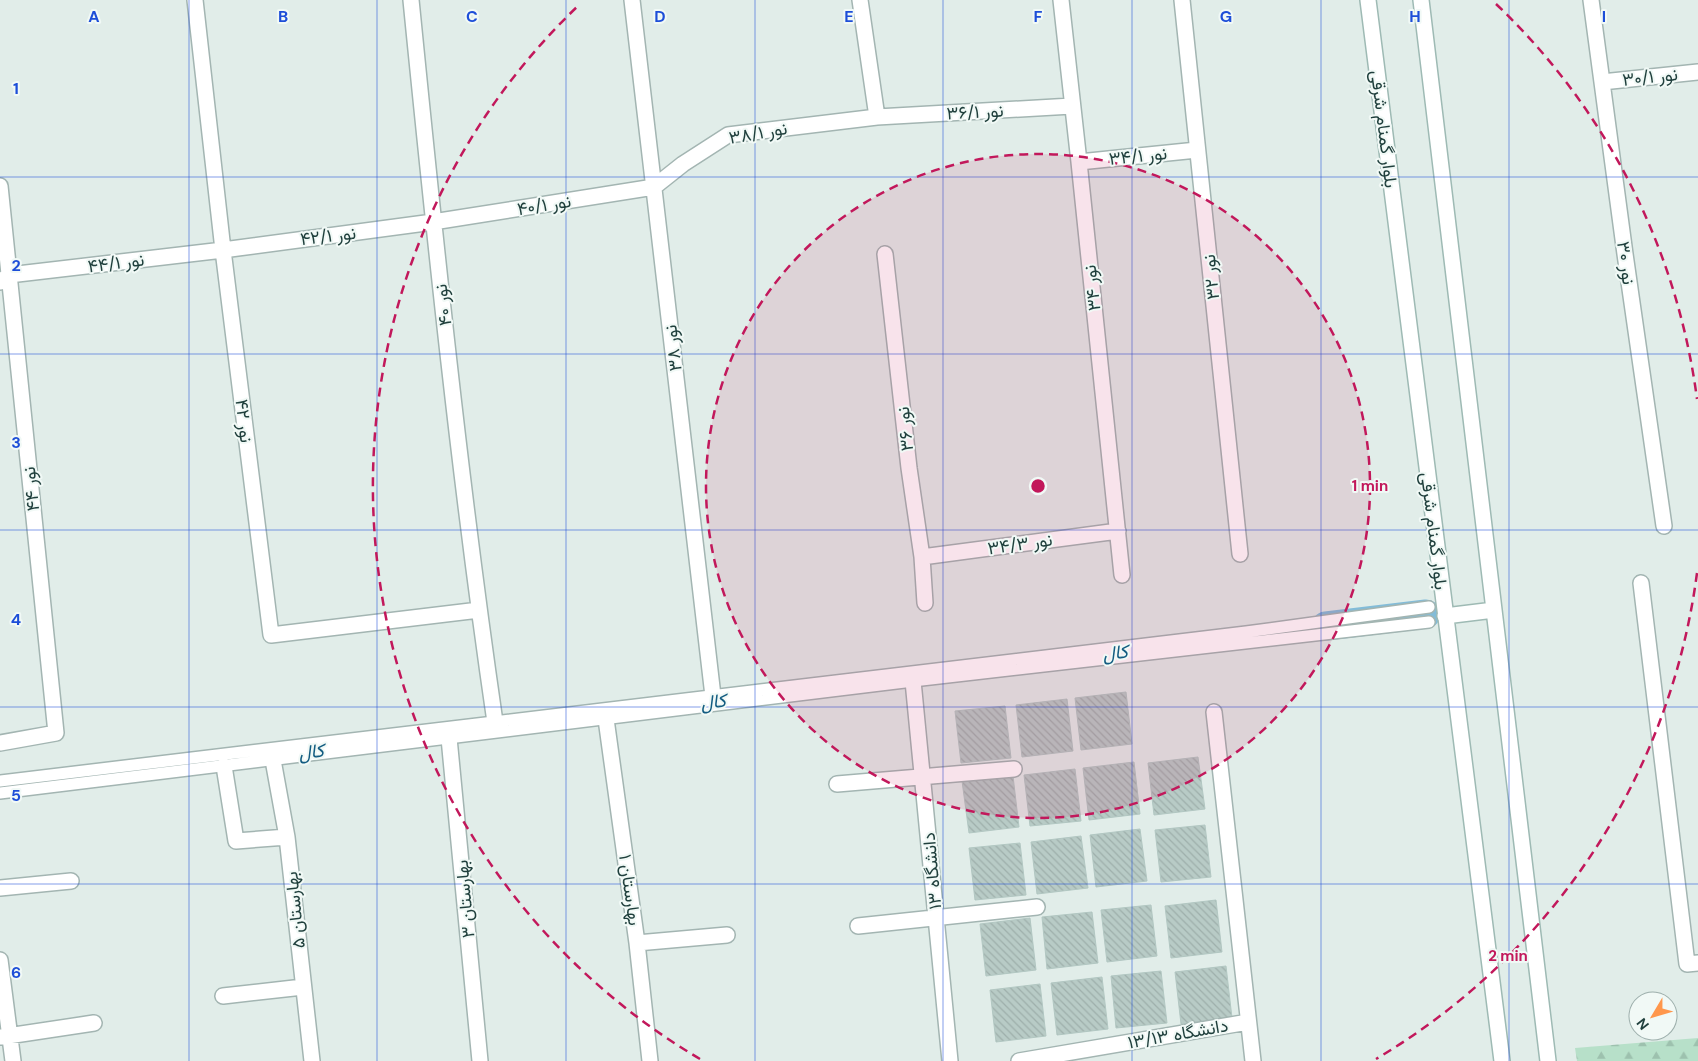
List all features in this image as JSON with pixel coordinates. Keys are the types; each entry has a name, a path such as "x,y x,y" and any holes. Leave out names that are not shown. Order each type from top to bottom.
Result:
{"street":[{"name":"نور ۴۲","path":"195,0 223,250 271,635 479,610"},
{"name":"نور ۴۰","path":"410,0 433,222 479,610 495,722"},
{"name":"نور ۳۸","path":"632,0 713,696"},
{"path":"860,0 877,117"},
{"name":"نور ۳۴","path":"1061,0 1122,575"},
{"name":"نور ۳۲","path":"1182,0 1240,554"},
{"name":"بلوار گمنام شرقی","path":"1368,0 1502,1061"},
{"path":"1421,0 1548,1061"},
{"name":"نور ۳۰","path":"1591,0 1664,526"},
{"name":"نور ۳۰/۱","path":"1602,82 1698,72"},
{"name":"نور ۳۶/۱","path":"877,117 1072,106"},
{"name":"نور ۳۸/۱","path":"654,187 684,164 728,135 877,117"},
{"name":"نور ۳۴/۱","path":"1079,162 1197,150"},
{"name":"نور ۴۴","path":"0,186 5,278 56,733 0,743"},
{"name":"نور ۴۰/۱","path":"433,222 654,187"},
{"name":"نور ۴۲/۱","path":"223,250 433,222"},
{"name":"نور ۴۴/۱","path":"5,278 223,250"},
{"name":"نور ۳۶","path":"885,254 909,468 922,557 925,603"},
{"name":"نور ۳۴/۳","path":"922,557 1118,530"},
{"path":"1641,583 1687,964 1698,963"},
{"path":"1445,616 1494,610"},
{"name":"دانشگاه ۱۳","path":"913,681 950,1061"},
{"path":"1214,712 1253,1061"},
{"name":"بهارستان ۱","path":"606,719 637,943 650,1061"},
{"name":"بهارستان ۳","path":"450,738 480,1061"},
{"name":"بهارستان ۵","path":"273,760 287,836 312,1061"},
{"path":"224,766 236,842 287,836"},
{"path":"838,784 1014,769"},
{"path":"0,888 71,881"},
{"path":"858,926 1037,907"},
{"path":"637,943 727,934"},
{"path":"0,960 5,1036 13,1061"},
{"path":"223,996 304,988"},
{"name":"دانشگاه ۱۳/۱۳","path":"1019,1061 1248,1022"},
{"path":"5,1036 94,1023"}],"lane":[{"path":"0,781 1246,632 1429,607"},
{"path":"0,793 913,681 1429,622"}],"green space":[{"path":"1698,1038 1698,1061 1577,1061 1575,1048 1678,1041"}],"building":[{"path":"1126,692 1132,744 1081,750 1075,698"},
{"path":"1067,699 1073,751 1022,757 1016,705"},
{"path":"1005,706 1011,758 961,763 955,711"},
{"path":"1198,757 1205,809 1154,815 1148,763"},
{"path":"1134,762 1140,814 1089,820 1083,768"},
{"path":"1075,769 1081,821 1030,826 1024,775"},
{"path":"1013,776 1019,827 969,833 962,781"},
{"path":"1205,825 1211,877 1161,882 1155,830"},
{"path":"1140,829 1147,881 1096,887 1090,835"},
{"path":"1081,836 1088,888 1037,894 1031,842"},
{"path":"1020,843 1026,895 975,900 969,848"},
{"path":"1216,900 1222,952 1171,958 1165,906"},
{"path":"1151,905 1157,956 1107,962 1101,910"},
{"path":"1092,912 1098,963 1047,969 1042,917"},
{"path":"1030,918 1036,970 986,976 980,924"},
{"path":"1226,966 1232,1018 1181,1024 1175,972"},
{"path":"1161,971 1167,1023 1116,1028 1111,976"},
{"path":"1102,977 1108,1029 1057,1035 1051,983"},
{"path":"1040,984 1046,1036 996,1042 990,990"}],"waterway":[{"name":"کال","path":"1326,626 1426,614"}]}
